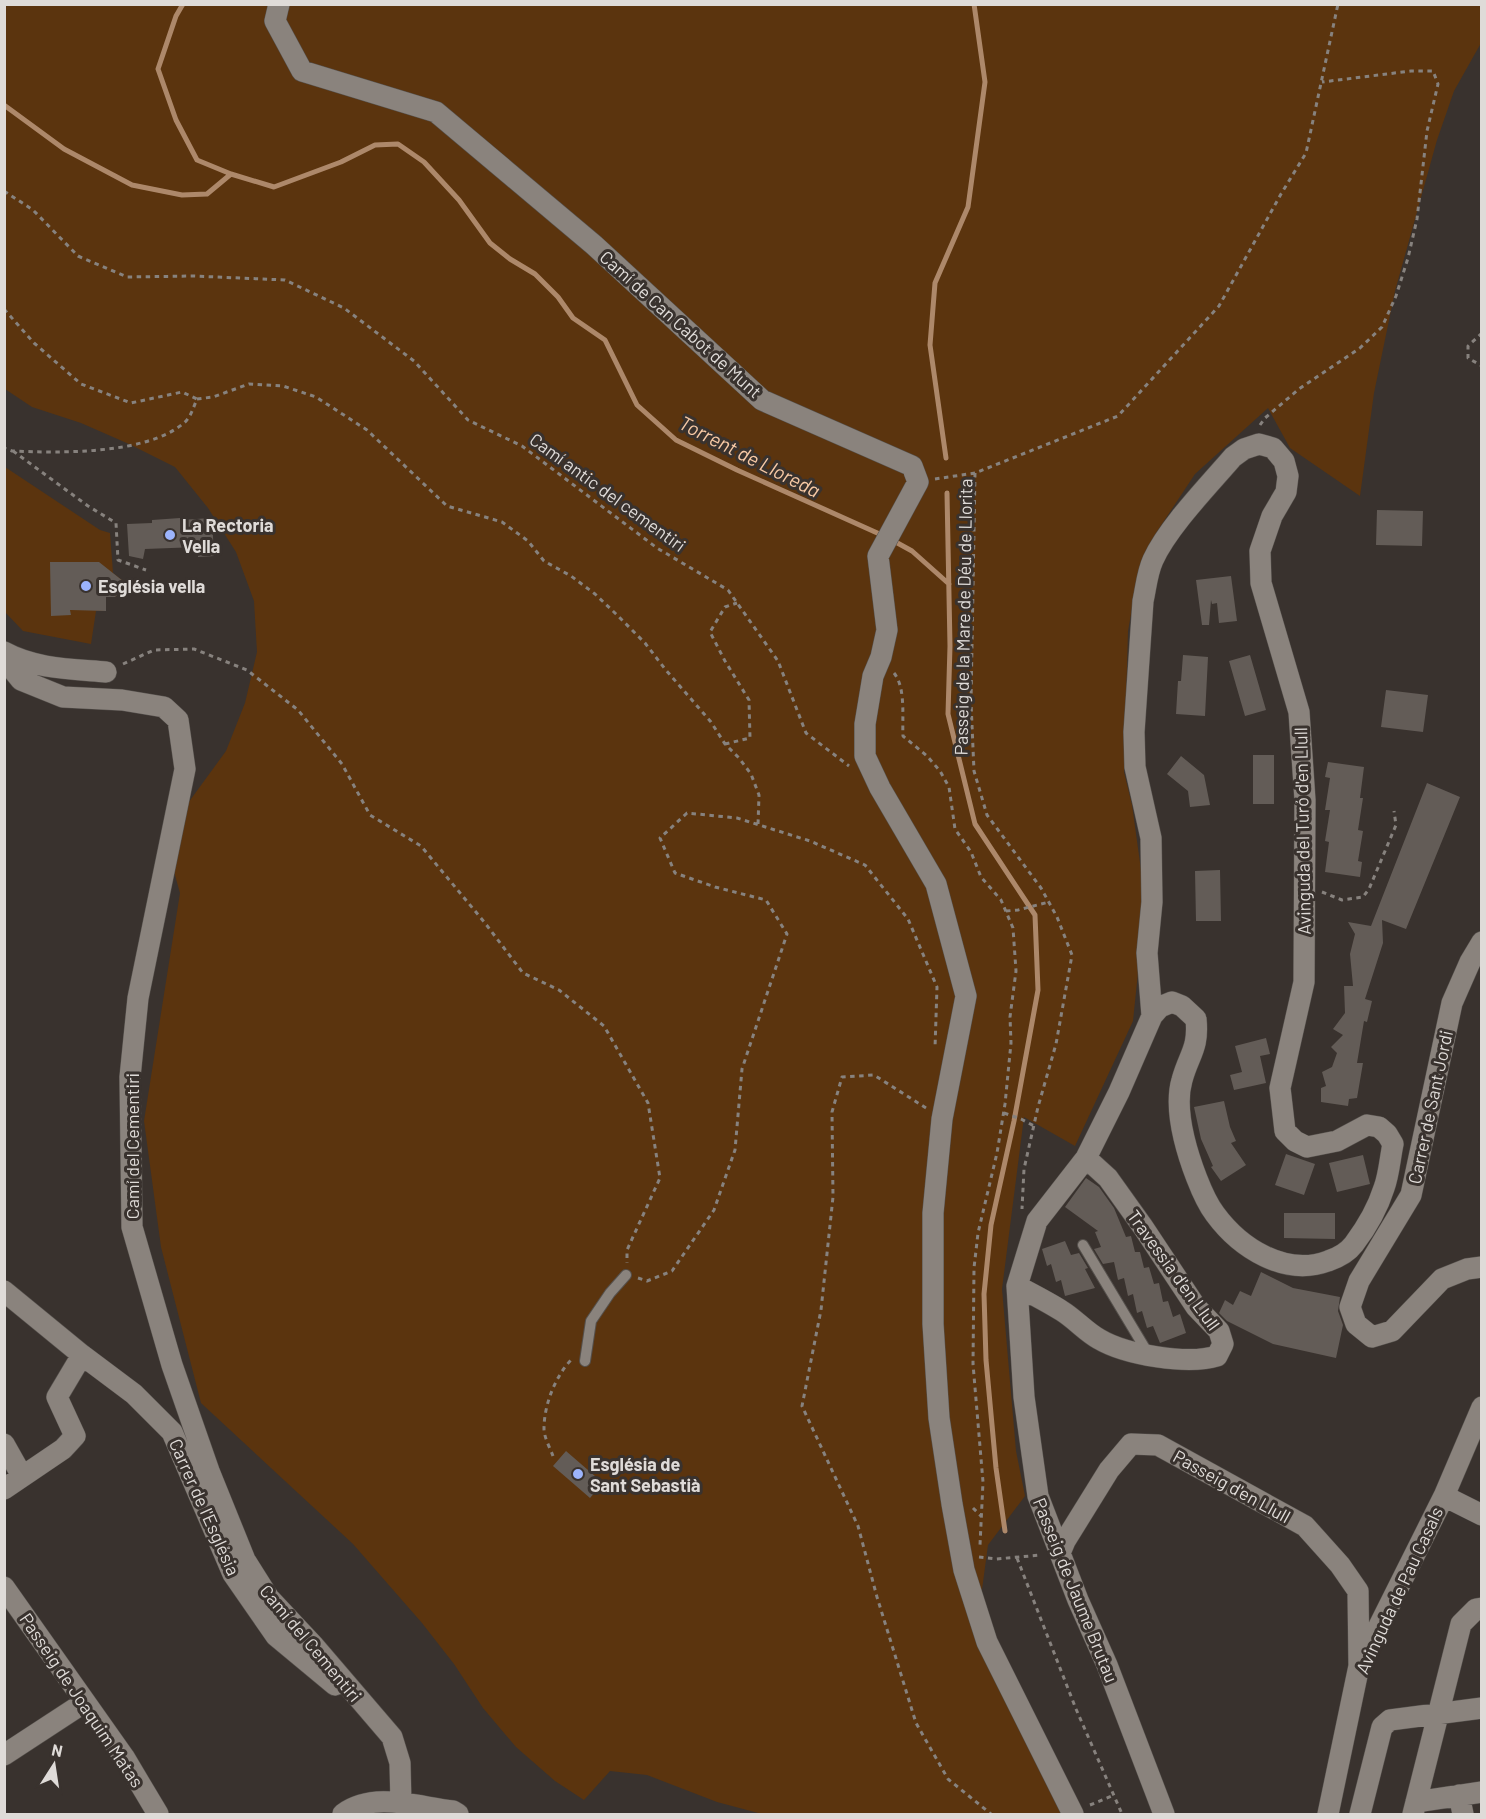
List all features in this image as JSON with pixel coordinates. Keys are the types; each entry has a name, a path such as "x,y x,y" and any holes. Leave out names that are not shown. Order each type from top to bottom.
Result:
{"street":[{"name":"Camí de Can Cabot de Munt","path":"279,4 275,21 302,71 436,112 594,245 762,400 912,466 918,482"},
{"name":"Avinguda del Turó d'en Llull","path":"1152,1016 1160,1007 1172,1002 1182,1006 1196,1019 1198,1036 1181,1081 1180,1107 1184,1139 1203,1194 1214,1214 1249,1248 1271,1260 1294,1266 1315,1266 1336,1258 1353,1245 1376,1207 1385,1186 1394,1144 1379,1127 1367,1125 1337,1141 1307,1147 1295,1141 1285,1131 1280,1089 1304,982 1305,800 1299,712 1261,583 1260,551 1272,516 1286,492 1288,476 1284,461 1273,448 1259,444 1244,449"},
{"path":"1017,1286 1037,1221 1086,1158 1119,1092 1152,1016 1147,952 1152,902 1151,838 1135,768 1134,732 1143,601 1152,562 1164,540 1233,457 1244,449"},
{"path":"918,482 878,556 887,630 881,657 873,676 865,724 865,756 880,788 936,884 966,996 942,1119 933,1214 933,1324 939,1419 964,1570 987,1642 1073,1815"},
{"path":"4,652 21,661 54,668 106,672"},
{"name":"Camí del Cementiri","path":"4,659 21,680 63,697 122,700 164,707 178,720 185,769 138,998 130,1077 132,1227 175,1376 208,1471 245,1560 268,1598 314,1646 392,1737 400,1764 401,1804"},
{"name":"Carrer de Sant Jordi","path":"1482,942 1470,962 1452,1003 1411,1195 1359,1281 1350,1307 1356,1324 1372,1336 1392,1331 1442,1279 1467,1269 1482,1267"},
{"name":"Travessia d'en Llull","path":"1017,1286 1063,1311 1100,1340 1136,1353 1185,1360 1205,1360 1217,1356 1223,1344 1219,1331 1196,1307 1108,1178 1086,1158"},
{"name":"Passeig de Jaume Brutau","path":"1017,1286 1024,1397 1038,1496 1107,1665 1164,1815"},
{"name":"Carrer de l'Església","path":"4,1291 134,1394 172,1432 233,1574 276,1636 373,1715"},
{"path":"4,1489 63,1449 75,1436 57,1397 82,1355"},
{"name":"Avinguda de Pau Casals","path":"1328,1815 1359,1666 1443,1496 1482,1407"},
{"path":"4,1444 22,1476"},
{"name":"Passeig d'en Llull","path":"1060,1553 1109,1470 1131,1444 1158,1445 1305,1527 1312,1534 1340,1565 1358,1591 1359,1666"},
{"path":"1443,1496 1482,1515"},
{"name":"Passeig de Joaquim Matas","path":"4,1587 124,1757 158,1815"},
{"path":"1482,1608 1476,1609 1461,1624 1414,1808 1461,1805 1482,1792"},
{"path":"4,1755 85,1702"},
{"path":"1360,1815 1382,1727 1385,1723 1390,1720 1482,1708"},
{"path":"343,1815 352,1808 386,1801 453,1811 458,1815"}],"lane":[{"path":"1083,1245 1149,1355"},
{"path":"580,1359 591,1321 610,1293 626,1275"}],"path":[{"name":"Passeig de la Mare de Déu de Llorita","path":"1022,1216 1024,1169 1056,1044 1072,956 1058,917 1041,888 987,815 974,771 971,702 975,473 1118,416 1219,306 1306,153 1338,4"},
{"path":"1244,449 1265,418 1299,389 1360,348 1382,327 1396,296 1417,219 1427,131 1438,84 1433,71 1411,71 1322,82"},
{"name":"Camí antic del cementiri","path":"4,191 33,210 78,256 127,277 194,276 285,280 344,308 414,361 468,420 522,446 657,548 728,590 778,661 806,733 852,768"},
{"path":"4,309 34,343 81,384 131,403 182,392 197,399 249,384 283,386 316,397 367,430 447,506 502,522 528,541 544,561 571,576 595,594 645,643 751,774 759,795 758,825"},
{"path":"1482,333 1468,346 1468,358 1482,366"},
{"path":"12,451 65,453 104,450 155,439 183,424 190,417 197,399"},
{"path":"4,448 12,451 88,506 116,523 118,560 146,570"},
{"path":"918,482 975,473"},
{"path":"725,744 750,738 749,700 725,661 711,632 725,607 737,603"},
{"path":"106,672 154,650 194,649 247,670 298,710 342,764 370,815 421,846 485,922 523,973 558,990 604,1026 648,1103 660,1178 627,1250 626,1275 647,1281 672,1271 714,1210 735,1150 742,1069 787,934 766,900 715,887 675,873 660,838 687,813 737,818 810,841 865,865 908,919 937,987 935,1053"},
{"path":"881,657 897,677 901,694 903,736 927,756 940,771 949,787 955,829 971,852 981,877 1001,900 1013,928 1016,971 1010,1017 1011,1043 1004,1113 978,1233 974,1268 973,1364 983,1482 979,1557 1017,1558 1060,1553"},
{"path":"1318,891 1342,900 1363,897 1369,889 1396,825 1394,811"},
{"path":"1006,911 1049,902"},
{"path":"942,1119 874,1075 842,1077 832,1112 833,1197 821,1310 802,1406 858,1526 877,1597 916,1723 948,1779 991,1815"},
{"path":"1004,1113 1034,1126"},
{"path":"553,1456 544,1431 551,1395 562,1370 580,1359"},
{"path":"1017,1558 1076,1709 1122,1815"},
{"path":"1093,1804 1114,1795"}],"shaded area":[{"path":"4,5 1481,5 1481,43 1454,91 1437,140 1395,291 1374,393 1360,496 1290,448 1268,408 1195,474 1156,533 1138,574 1128,631 1124,772 1132,805 1142,877 1140,953 1133,1021 1075,1146 1024,1117 1002,1289 1016,1451 1025,1496 988,1545 981,1597 988,1649 1071,1814 762,1814 717,1802 647,1775 610,1771 584,1800 555,1781 516,1747 483,1708 454,1664 422,1623 353,1544 201,1403 161,1247 144,1121 180,893 164,836 226,751 245,703 257,652 254,601 236,552 208,508 175,467 81,423 32,407 5,389"},
{"path":"5,467 100,530 110,533 113,573 123,581 121,591 115,597 106,597 106,611 96,611 91,644 23,631 5,612"}],"building":[{"path":"1377,510 1423,511 1422,546 1376,545"},
{"name":"La Rectoria Vella","path":"180,518 180,520 212,518 214,556 198,557 198,547 145,549 143,559 129,556 127,524 152,523 152,520"},
{"name":"Església vella","path":"50,562 99,562 123,581 121,591 115,597 106,597 106,611 70,610 71,615 51,616"},
{"path":"1231,576 1237,621 1219,623 1217,603 1212,604 1211,600 1209,625 1202,625 1196,580"},
{"path":"1183,655 1208,657 1205,716 1176,714 1178,681 1181,681"},
{"path":"1250,655 1266,710 1245,716 1229,661"},
{"path":"1386,690 1428,695 1423,732 1381,727"},
{"path":"1253,755 1274,755 1274,804 1253,804"},
{"path":"1181,756 1204,775 1210,805 1190,807 1188,791 1167,774"},
{"path":"1328,762 1364,767 1360,798 1363,798 1358,830 1363,831 1358,861 1362,862 1360,877 1325,872 1329,842 1325,841 1330,810 1325,810 1330,778 1325,777"},
{"path":"1427,783 1460,797 1406,929 1382,920 1383,943 1365,999 1372,1001 1367,1022 1364,1021 1357,1063 1363,1063 1357,1098 1349,1099 1348,1106 1321,1102 1321,1088 1326,1086 1322,1072 1332,1067 1337,1053 1331,1047 1343,1035 1333,1029 1345,1013 1344,986 1353,986 1350,954 1355,934 1348,922 1371,926"},
{"path":"1220,870 1221,921 1196,921 1195,871"},
{"path":"1266,1038 1270,1054 1260,1056 1266,1083 1234,1090 1230,1075 1242,1072 1235,1046"},
{"path":"1224,1101 1236,1141 1231,1143 1246,1165 1221,1181 1211,1167 1213,1166 1201,1139 1194,1107"},
{"path":"1286,1154 1315,1164 1304,1195 1275,1185"},
{"path":"1363,1155 1370,1184 1337,1192 1329,1163"},
{"path":"1086,1178 1099,1187 1114,1208 1126,1237 1131,1236 1135,1252 1140,1252 1144,1268 1149,1267 1154,1284 1159,1283 1163,1302 1168,1301 1173,1317 1180,1314 1186,1333 1160,1343 1153,1326 1147,1328 1142,1311 1137,1313 1133,1294 1128,1296 1124,1278 1118,1280 1114,1262 1103,1264 1094,1249 1101,1247 1095,1232 1098,1231 1065,1207"},
{"path":"1284,1213 1335,1213 1335,1239 1284,1238"},
{"path":"1065,1241 1071,1255 1079,1253 1088,1268 1085,1269 1095,1288 1065,1296 1061,1280 1056,1282 1051,1264 1047,1266 1042,1249"},
{"path":"1261,1272 1293,1288 1340,1297 1338,1311 1343,1325 1336,1358 1273,1344 1227,1321 1219,1313 1225,1300 1233,1305 1240,1291 1251,1296"},
{"name":"Església de Sant Sebastià","path":"566,1451 603,1483 590,1498 553,1466"}],"waterway":[{"path":"183,4 176,16 158,69 176,120 197,160 231,174"},
{"path":"946,458 930,345 935,283 968,207 985,82 974,4"},
{"name":"Torrent de Lloreda","path":"4,105 64,149 132,185 182,195 207,194 231,174 274,187 341,162 375,145 398,144 424,162 459,200 490,243 510,259 535,274 558,297 573,318 605,340 637,405 676,440 884,536"},
{"path":"947,493 950,646 948,714 975,824 1035,915 1038,990 1014,1121 991,1225 984,1294 986,1360 996,1468 1005,1531"},
{"name":"Torrent de Lloreda","path":"892,540 912,551 949,584"}],"place":[{"name":"La Rectoria Vella","path":"170,535"},
{"name":"Església vella","path":"86,586"},
{"name":"Església de Sant Sebastià","path":"578,1474"}]}
